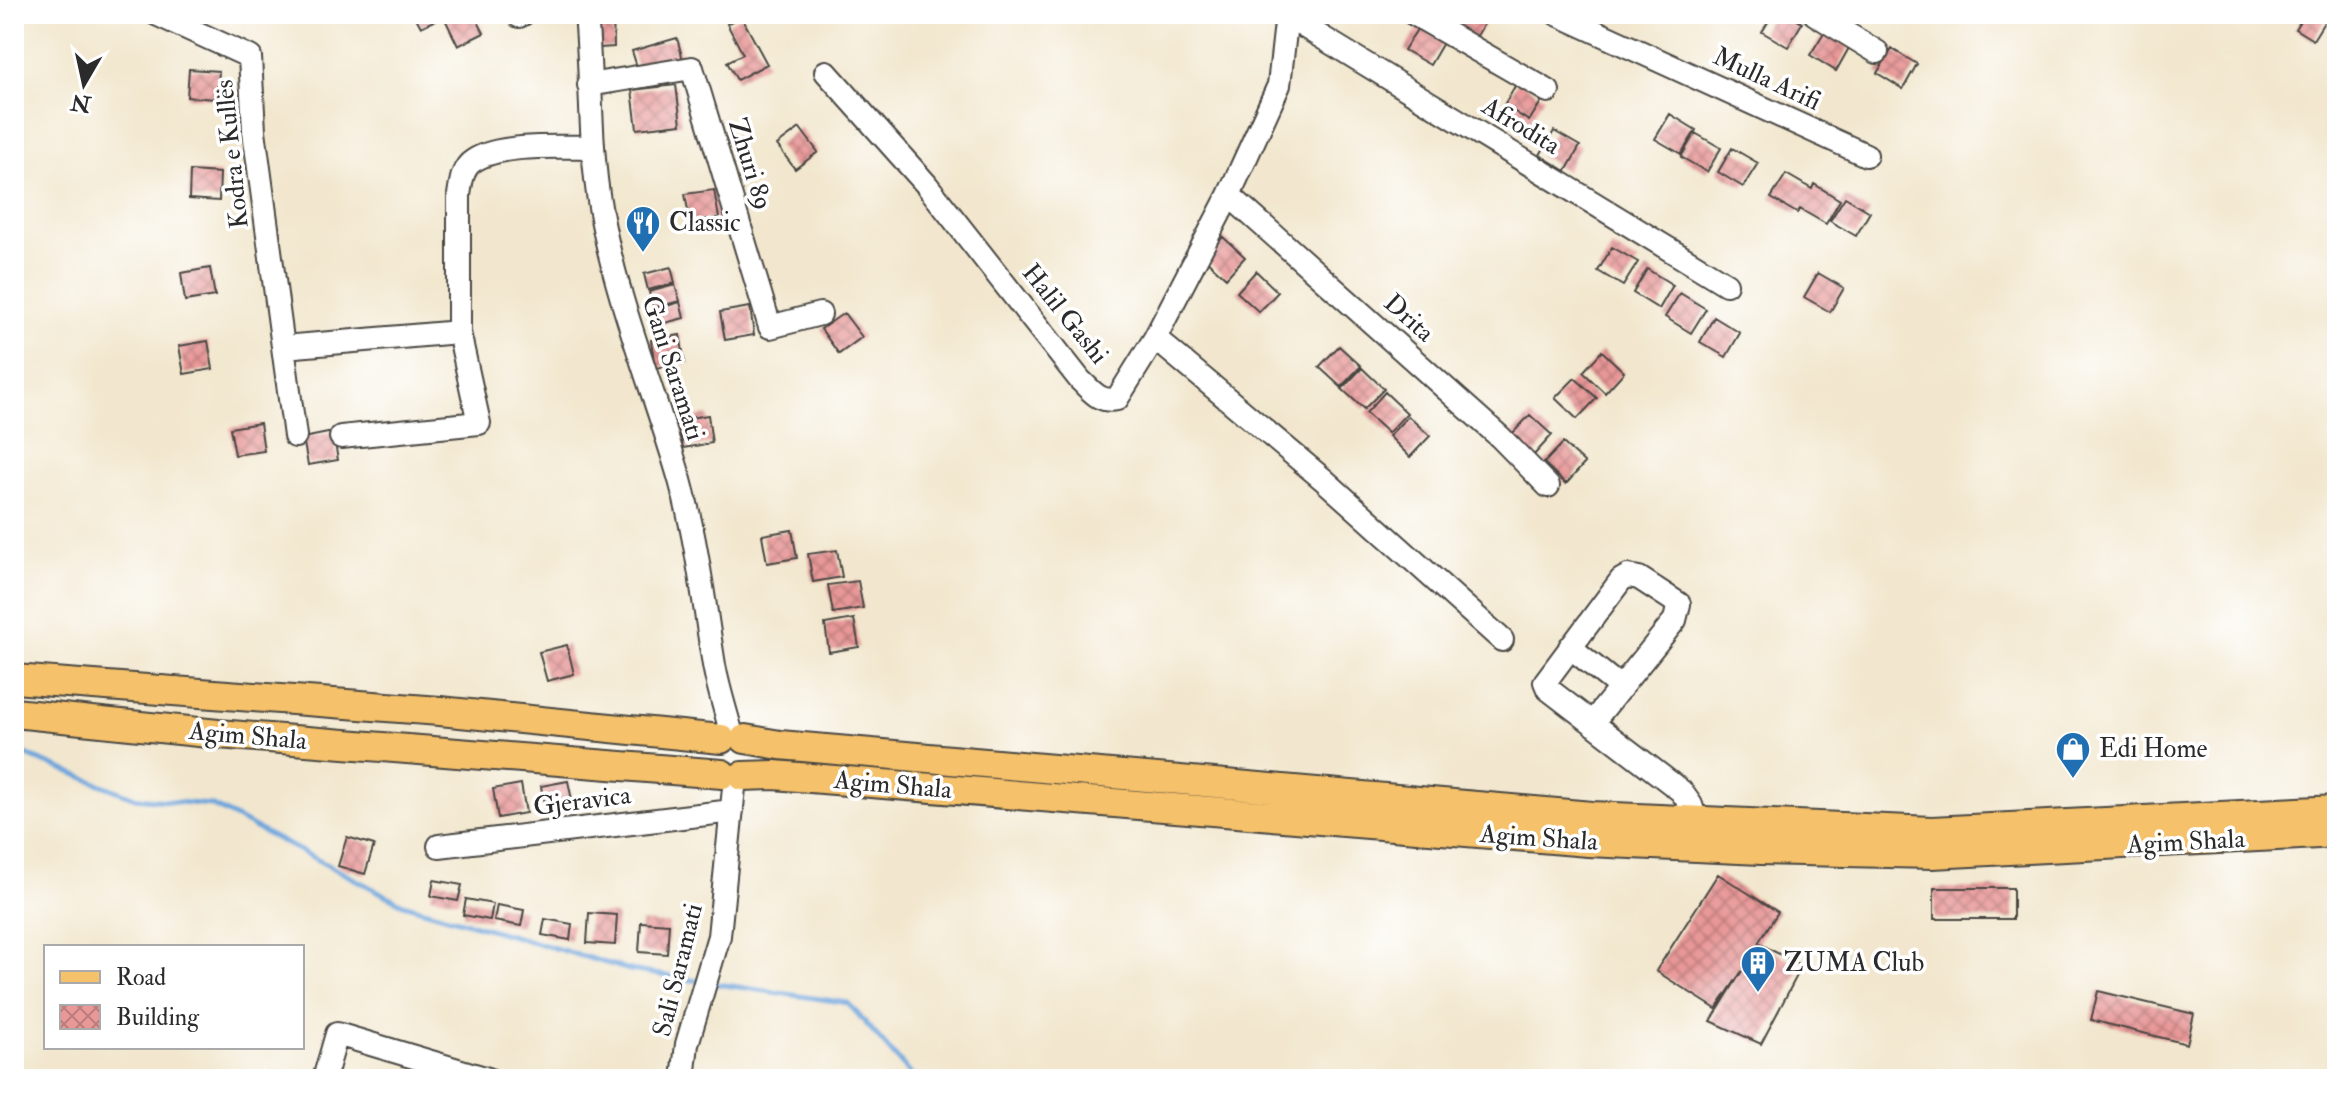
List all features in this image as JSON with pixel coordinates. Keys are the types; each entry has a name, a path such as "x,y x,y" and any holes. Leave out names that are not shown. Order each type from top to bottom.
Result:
{"main road":[{"name":"Agim Shala","path":"14,679 440,711 1197,784 1592,816 1932,831 2337,810"},
{"name":"Agim Shala","path":"14,713 218,734 1588,842 1932,854 2337,833"},
{"path":"733,738 752,746 754,760 752,767 733,776"}],"street":[{"name":"Kodra e Kullës","path":"156,14 250,57 254,131 295,436"},
{"name":"Gani Saramati","path":"586,14 592,147 611,268 680,481 694,539 715,667 733,738"},
{"path":"1414,14 1548,91"},
{"name":"Mulla Arifi","path":"1557,14 1866,155"},
{"path":"1815,14 1877,52"},
{"name":"Halil Gashi","path":"826,72 926,184 1080,380 1099,399 1108,401 1117,399 1155,338 1229,195 1279,85 1287,15"},
{"name":"Afrodita","path":"1287,15 1726,284"},
{"name":"Zhuri 89","path":"589,85 692,68 770,327 820,314"},
{"path":"341,437 479,423 459,332 459,195 462,176 472,161 494,152 592,147"},
{"name":"Drita","path":"1229,195 1500,437 1548,486"},
{"path":"284,347 459,332"},
{"path":"1155,338 1324,480 1502,640"},
{"path":"1592,723 1675,620 1679,604 1639,578 1628,576 1621,580 1545,682 1548,689 1592,723 1681,791 1691,805 1696,820"},
{"path":"1570,647 1621,688"},
{"name":"Sali Saramati","path":"683,1079 687,1044 719,936 733,776"},
{"name":"Gjeravica","path":"439,846 732,811"},
{"path":"324,1079 337,1034 488,1079"}],"building":[{"path":"414,14 448,14 421,27"},
{"path":"455,14 474,14 484,33 458,46 445,19"},
{"path":"598,14 613,14 614,47 600,48"},
{"path":"1455,14 1490,14 1475,39 1449,24"},
{"path":"1773,14 1787,14 1802,23 1788,47 1762,32"},
{"path":"2304,14 2329,14 2313,40 2295,29"},
{"path":"741,16 767,64 737,80 727,62 743,54 727,24"},
{"path":"1419,26 1444,41 1430,65 1404,50"},
{"path":"1825,31 1850,46 1836,71 1810,55"},
{"path":"677,38 683,60 639,73 632,51"},
{"path":"1892,49 1917,64 1903,89 1877,73"},
{"path":"189,69 219,71 217,99 187,97"},
{"path":"1518,81 1544,97 1529,121 1504,105"},
{"path":"676,85 681,124 637,129 632,90"},
{"path":"1670,114 1696,130 1681,154 1655,139"},
{"path":"800,128 818,152 795,169 777,145"},
{"path":"1554,131 1580,146 1566,171 1540,155"},
{"path":"1695,133 1721,148 1707,172 1681,157"},
{"path":"1732,148 1758,163 1743,187 1718,172"},
{"path":"190,171 220,173 219,201 189,199"},
{"path":"1786,174 1812,189 1814,184 1840,200 1826,224 1800,209 1797,213 1771,198"},
{"path":"714,190 719,218 690,222 685,194"},
{"path":"1845,197 1870,212 1856,236 1830,221"},
{"path":"1223,237 1245,257 1226,278 1204,258"},
{"path":"1612,247 1638,262 1623,286 1598,271"},
{"path":"671,267 675,283 648,290 644,274"},
{"path":"210,268 215,296 185,301 181,273"},
{"path":"1647,269 1673,285 1659,309 1633,293"},
{"path":"1256,271 1278,292 1259,312 1237,292"},
{"path":"1818,273 1844,288 1830,312 1804,297"},
{"path":"675,285 680,301 653,308 649,292"},
{"path":"1680,293 1706,309 1691,333 1665,317"},
{"path":"680,302 684,318 657,325 653,310"},
{"path":"750,307 754,335 725,340 720,312"},
{"path":"844,313 862,337 839,354 821,329"},
{"path":"1714,317 1740,333 1726,357 1700,342"},
{"path":"680,335 685,363 655,368 651,340"},
{"path":"208,341 213,369 184,374 179,346"},
{"path":"1339,346 1361,366 1341,387 1319,367"},
{"path":"1602,351 1624,372 1605,393 1583,372"},
{"path":"1362,368 1384,389 1364,409 1342,389"},
{"path":"1575,378 1597,398 1577,419 1555,398"},
{"path":"1385,392 1407,413 1388,433 1366,413"},
{"path":"708,415 712,443 683,448 678,420"},
{"path":"1530,415 1552,435 1533,456 1511,435"},
{"path":"1408,416 1430,436 1410,457 1389,436"},
{"path":"260,423 264,451 235,455 230,428"},
{"path":"333,432 338,460 308,465 303,438"},
{"path":"1563,443 1585,463 1566,484 1544,463"},
{"path":"792,530 797,558 767,563 762,535"},
{"path":"837,550 842,577 813,582 808,554"},
{"path":"858,581 863,608 833,613 828,585"},
{"path":"854,619 859,647 829,652 825,624"},
{"path":"567,645 574,674 547,681 539,652"},
{"path":"568,781 574,810 546,815 541,786"},
{"path":"521,784 526,813 498,818 493,789"},
{"path":"347,837 374,845 365,874 338,866"},
{"path":"1718,874 1778,912 1758,943 1802,966 1761,1044 1711,1021 1742,971 1716,1009 1656,971"},
{"path":"434,880 462,885 458,901 431,896"},
{"path":"1934,888 2013,888 2013,919 1934,919"},
{"path":"466,899 493,904 490,920 463,915"},
{"path":"497,905 524,910 521,926 494,921"},
{"path":"589,913 617,915 615,945 587,943"},
{"path":"545,919 572,924 570,940 542,935"},
{"path":"641,922 669,924 667,954 639,952"},
{"path":"2098,991 2194,1014 2187,1044 2091,1020"}],"waterway":[{"path":"14,750 135,798 211,805 403,904 630,970 698,981"},
{"path":"711,983 848,1003 915,1079"}],"place":[{"name":"Classic","path":"643,254"},
{"name":"Edi Home","path":"2073,780"},
{"name":"ZUMA Club","path":"1758,994"}]}
